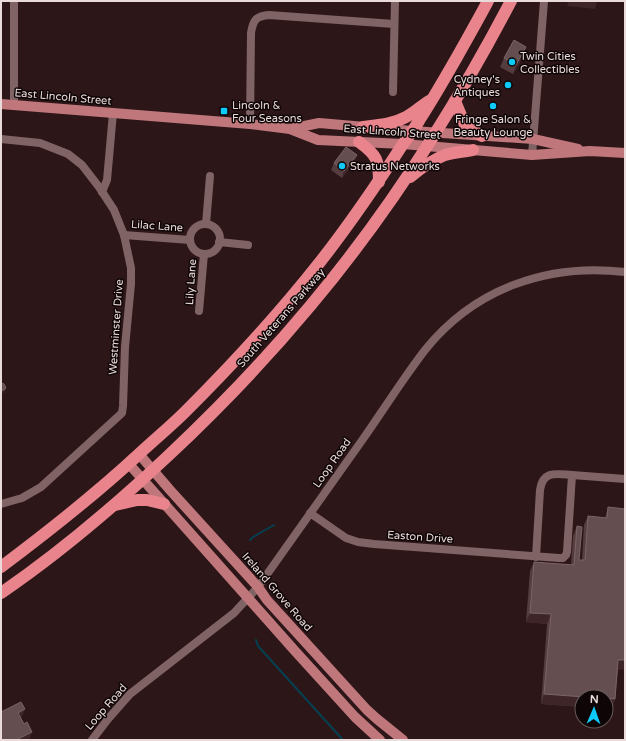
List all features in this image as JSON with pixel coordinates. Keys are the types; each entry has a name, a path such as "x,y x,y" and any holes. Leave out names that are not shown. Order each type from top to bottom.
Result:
{"highway":[{"name":"South Veterans Parkway","path":"1,566 35,541 129,464 185,412 260,332 320,262 379,182 419,122 488,1"},
{"name":"South Veterans Parkway","path":"1,593 65,545 153,470 236,390 298,322 345,263 403,183 484,53 511,1"},
{"path":"363,127 390,123 406,117 434,96"},
{"path":"455,101 465,125 482,136"},
{"path":"359,142 369,149 376,158 379,182"},
{"path":"403,183 435,160 446,155 473,150"},
{"path":"112,506 137,500 147,500 164,504"}],"main road":[{"name":"East Lincoln Street","path":"1,104 250,124 290,129 318,140 403,144 532,155 590,151 625,153"},
{"name":"East Lincoln Street","path":"290,129 319,123 533,139 590,151"},
{"name":"Ireland Grove Road","path":"139,454 367,710 403,740"},
{"path":"129,464 355,717 380,740"}],"street":[{"path":"14,1 14,105"},
{"path":"393,92 395,1"},
{"path":"532,155 544,1"},
{"path":"250,124 251,32 253,22 259,17 269,15 394,24"},
{"path":"102,192 107,180 113,113"},
{"name":"Westminster Drive","path":"1,139 40,142 68,154 82,165 114,210 124,235 131,268 122,413 41,487 22,498 1,504"},
{"path":"206,224 210,176"},
{"path":"201,224 206,224 215,228 220,237 220,242 215,250 204,254 193,248 190,235 196,227 201,224"},
{"name":"Lilac Lane","path":"124,235 190,240"},
{"path":"220,242 248,245"},
{"name":"Lily Lane","path":"199,312 204,254"},
{"name":"Loop Road","path":"92,740 100,728 130,694 234,613 249,598 418,359 440,333 467,310 494,293 536,277 585,270 625,272"},
{"path":"536,556 540,490 541,482 545,477 554,474 625,479"},
{"name":"Easton Drive","path":"310,513 346,538 358,542 379,545 563,558 567,552 572,475"}],"building":[{"path":"514,40 526,47 516,65 504,58"},
{"path":"346,147 357,155 344,171 334,163"},
{"path":"2,383 6,388 4,390 1,390"},
{"path":"608,507 625,509 625,660 618,660 615,699 614,689 574,689 574,696 544,694 551,614 530,613 534,562 574,565 577,526 582,527 579,560 585,560 588,516 607,518"},
{"path":"21,702 25,709 18,713 24,724 27,722 32,732 16,740 1,740 1,712"}],"waterway":[{"path":"250,540 274,525"},
{"path":"256,640 258,646 343,740"}],"place":[{"name":"Twin Cities Collectibles","path":"512,62"},
{"name":"Cydney's Antiques","path":"508,85"},
{"name":"Fringe Salon & Beauty Lounge","path":"493,106"},
{"name":"Lincoln & Four Seasons","path":"224,111"},
{"name":"Stratus Networks","path":"342,166"}]}
